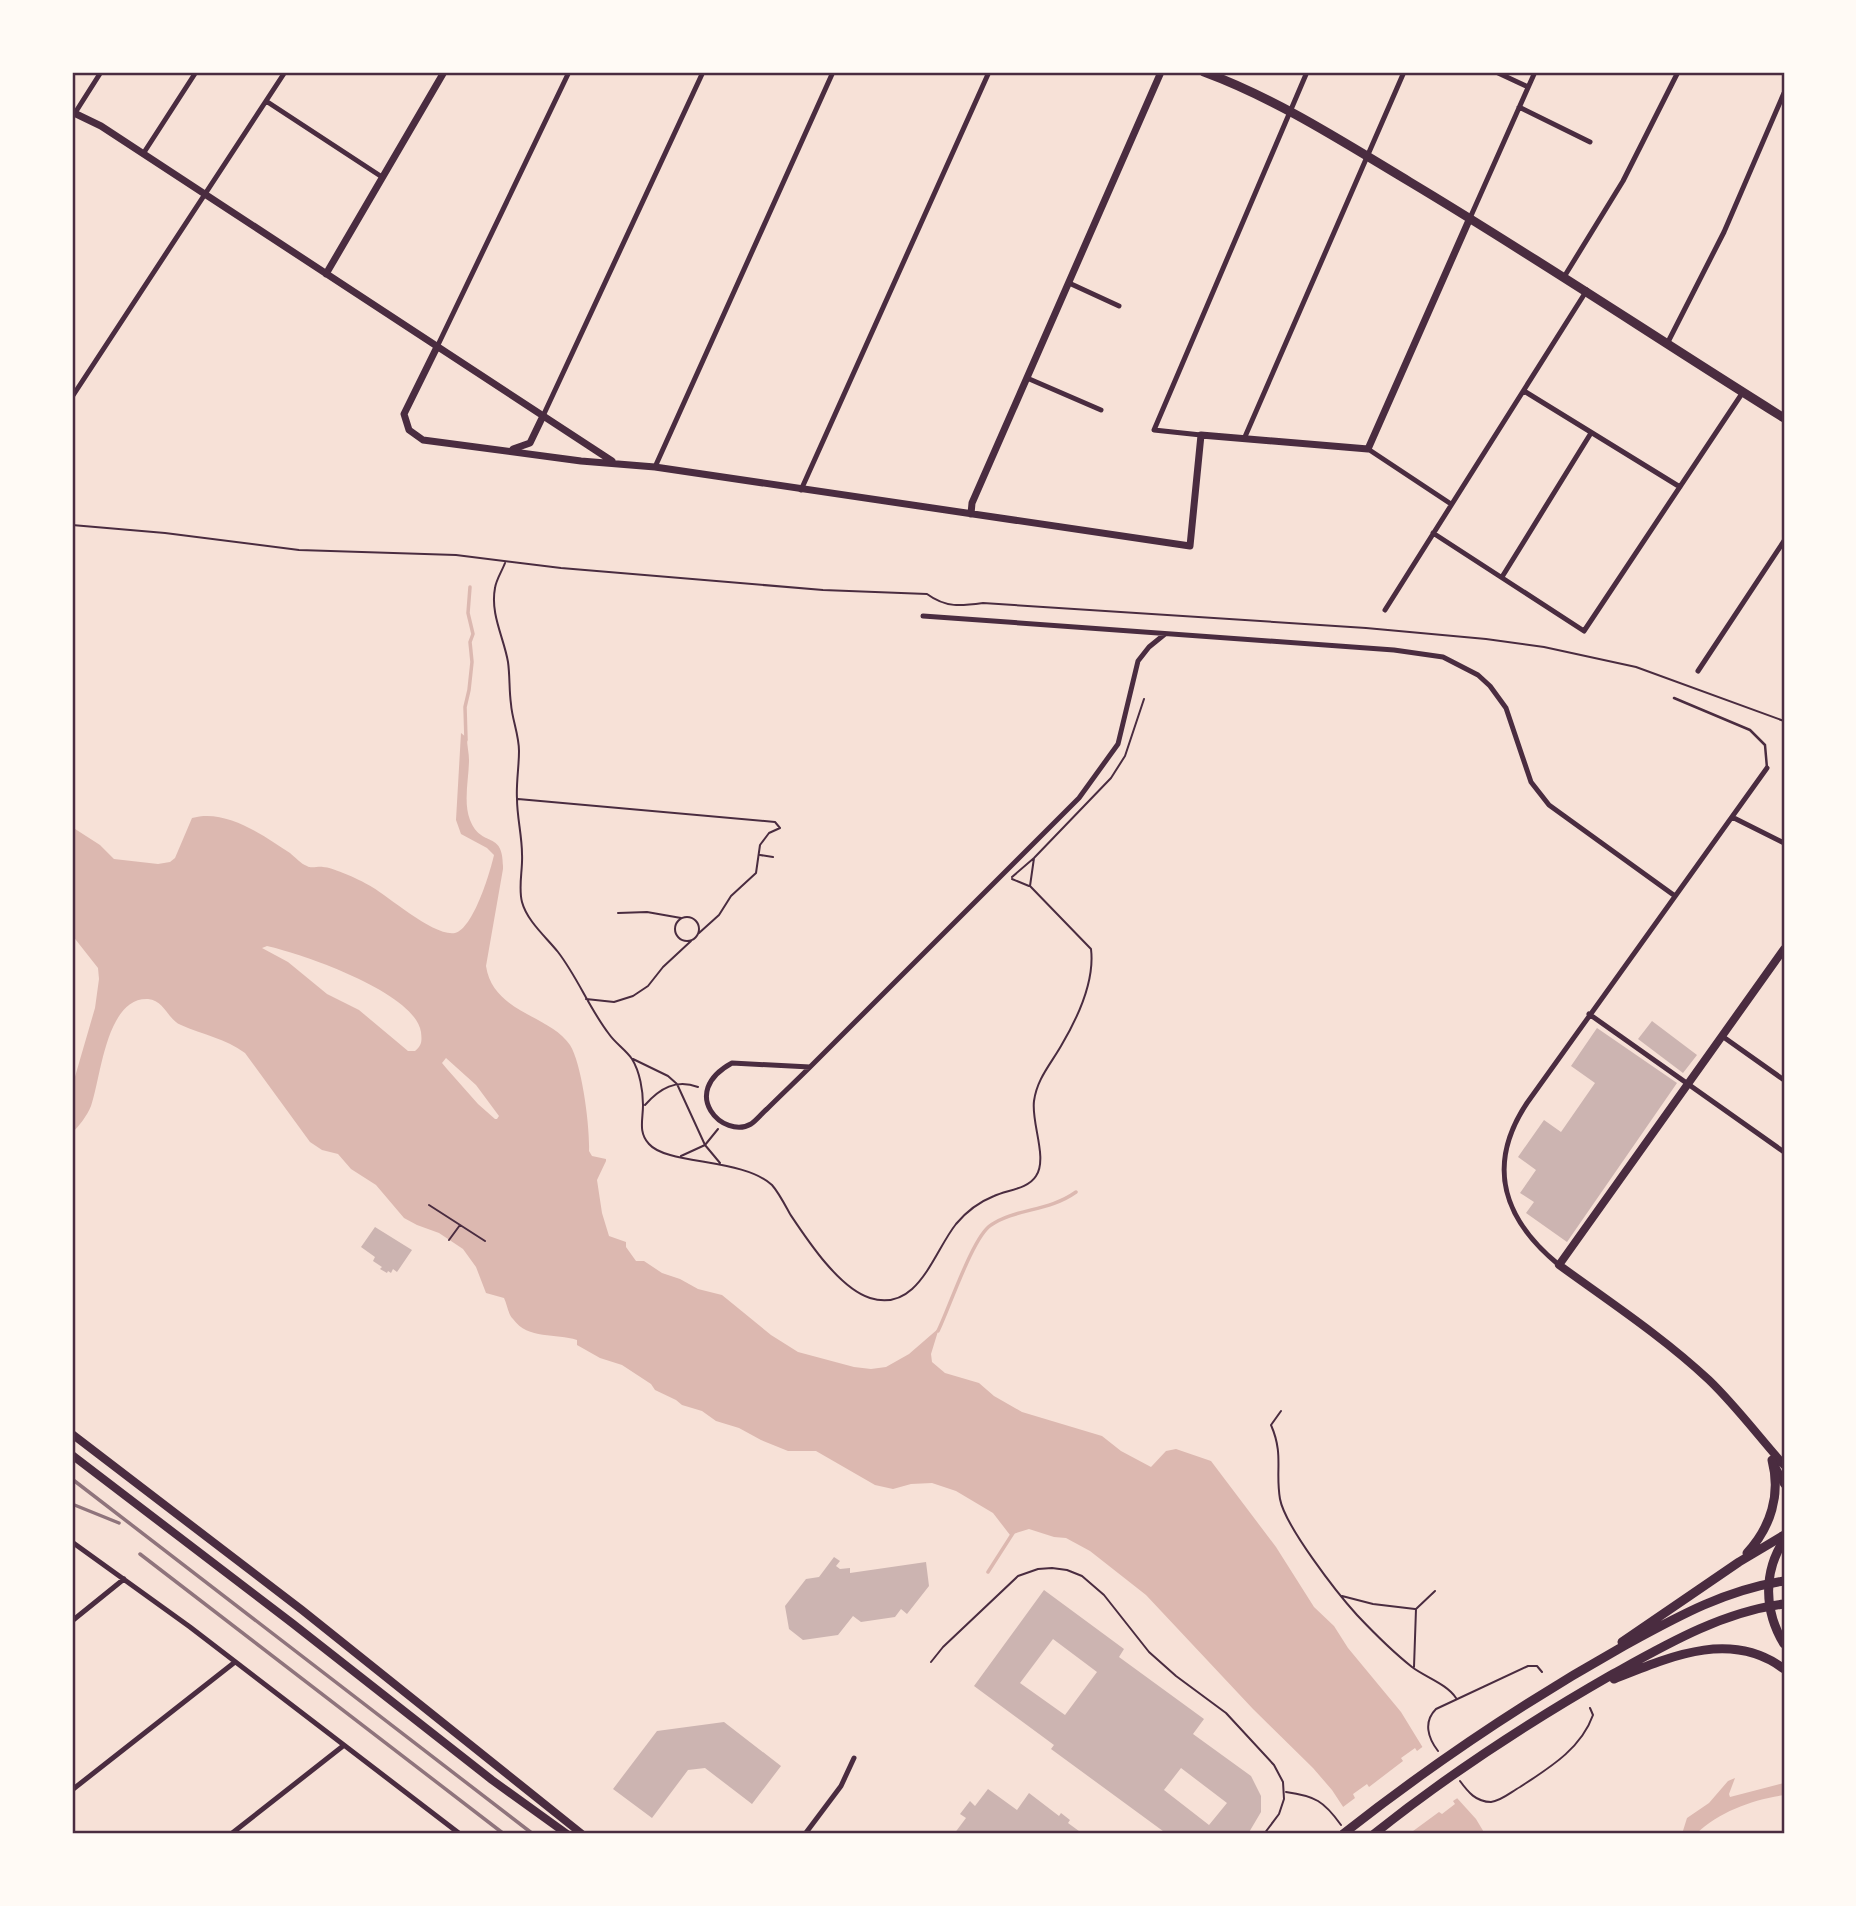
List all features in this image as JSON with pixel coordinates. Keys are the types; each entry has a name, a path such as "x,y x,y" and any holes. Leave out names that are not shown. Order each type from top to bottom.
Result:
{"main road":[{"path":"1209,73 1291,111 1366,155 1587,290 1784,418"},
{"path":"1784,949 1559,1265 1658,1337 1700,1372 1727,1398 1784,1465"},
{"path":"72,1434 303,1610 582,1834"},
{"path":"1760,1438 1784,1484"},
{"path":"72,1455 492,1780 567,1834"},
{"path":"1739,1562 1760,1538 1770,1517 1775,1485 1772,1460"},
{"path":"1342,1829 1471,1739 1571,1676 1739,1562 1784,1538"},
{"path":"1784,1538 1774,1559 1769,1583 1770,1606 1776,1630 1784,1644"},
{"path":"1571,1676 1697,1607 1733,1592 1784,1581"},
{"path":"1374,1834 1482,1754 1586,1689 1700,1628 1738,1613 1784,1604"},
{"path":"1586,1689 1658,1662 1710,1648 1746,1650 1768,1658 1784,1669"}],"street":[{"path":"101,72 73,113 101,126 606,458 621,464"},
{"path":"142,154 196,72"},
{"path":"72,397 201,192 285,72"},
{"path":"326,274 444,72"},
{"path":"569,72 407,404 405,424 414,436 423,440 655,467 1190,546 1201,435"},
{"path":"501,450 530,443 703,72"},
{"path":"655,467 833,72"},
{"path":"801,490 989,72"},
{"path":"971,514 972,503 1161,72"},
{"path":"1307,72 1154,430 1368,449 1451,503"},
{"path":"1244,439 1404,72"},
{"path":"1496,72 1528,87"},
{"path":"1368,449 1535,72"},
{"path":"1564,277 1623,181 1678,72"},
{"path":"1668,342 1724,232 1784,93"},
{"path":"267,101 382,177"},
{"path":"1519,107 1590,142"},
{"path":"1069,283 1119,306"},
{"path":"1385,610 1587,290"},
{"path":"1027,377 1101,410"},
{"path":"1524,391 1680,487"},
{"path":"1433,533 1584,631 1743,392"},
{"path":"1502,577 1591,433"},
{"path":"1698,671 1784,541"},
{"path":"923,616 1422,652 1459,663 1490,686 1506,708 1528,774 1549,805 1675,896"},
{"path":"810,1067 732,1063 716,1072 706,1089 707,1107 723,1123 750,1125 810,1067 1079,798 1118,744 1138,662 1149,647 1164,634"},
{"path":"1559,1265 1527,1235 1513,1210 1504,1172 1508,1138 1521,1111 1767,768"},
{"path":"1732,817 1784,843"},
{"path":"1590,1014 1784,1152"},
{"path":"1722,1036 1784,1080"},
{"path":"72,1542 460,1834"},
{"path":"72,1621 124,1579"},
{"path":"72,1790 234,1662"},
{"path":"231,1834 343,1746"},
{"path":"805,1834 841,1786 854,1758"},
{"path":"444,1833 451,1827"}],"lane":[{"path":"1674,698 1750,730 1765,744 1767,768"}],"path":[{"path":"72,525 165,533 299,550 456,555 561,568 832,591 927,594 948,606 983,603 1366,628 1486,639 1544,647 1636,667 1784,721"},
{"path":"505,561 495,588 495,609 508,662 511,704 519,746 517,799 523,854 522,901 530,919 573,974 610,1036 632,1059 668,1076 677,1084 705,1146 721,1164"},
{"path":"517,799 775,822 780,828 769,833 760,845 756,873 731,895 719,915 663,967 648,986 633,996 614,1002 585,998"},
{"path":"758,855 772,857"},
{"path":"1030,886 1034,858"},
{"path":"632,1059 641,1081 643,1107 640,1128 649,1145 663,1153 721,1164 755,1175 771,1185 823,1259 848,1286 868,1297 884,1300 899,1298 918,1286 955,1226 973,1207 993,1196 1021,1187 1036,1177 1041,1160 1035,1129 1034,1102 1042,1074 1076,1018 1088,985 1093,959 1091,949 1030,886 1011,878"},
{"path":"618,913 647,912 693,919 698,925 699,933"},
{"path":"682,918 676,924 675,932 683,941 691,941"},
{"path":"643,1107 666,1086 691,1084 706,1089"},
{"path":"679,1156 705,1146 723,1123"},
{"path":"429,1206 485,1241"},
{"path":"449,1240 460,1225"},
{"path":"1281,1411 1270,1425 1279,1446 1281,1502 1311,1555 1362,1620 1414,1668 1452,1692 1457,1699"},
{"path":"931,1662 943,1647 1018,1576 1047,1568 1067,1570 1082,1576 1096,1587 1149,1652 1234,1721 1277,1770 1285,1792 1279,1814 1264,1834"},
{"path":"1414,1668 1416,1609 1434,1591"},
{"path":"1342,1596 1373,1604 1416,1609"},
{"path":"1285,1792 1318,1800 1329,1809 1342,1829"}],"shaded area":[{"path":"461,733 467,738 467,798 470,820 480,835 496,843 502,856 503,869 486,966 491,982 499,994 510,1004 561,1035 570,1045 578,1066 584,1096 589,1151 592,1156 606,1159 597,1180 609,1236 626,1242 626,1247 636,1261 644,1261 662,1273 698,1289 722,1295 771,1335 798,1352 854,1367 886,1367 909,1354 939,1328 931,1354 932,1362 945,1373 979,1383 994,1396 1022,1412 1102,1436 1121,1451 1151,1467 1166,1451 1176,1449 1211,1461 1276,1547 1314,1607 1334,1626 1348,1648 1401,1712 1447,1787 1476,1819 1485,1834 1361,1834 1332,1790 1313,1768 1253,1709 1146,1595 1090,1551 1066,1538 1029,1529 1010,1535 993,1513 956,1491 932,1483 911,1484 893,1489 875,1485 816,1451 788,1451 739,1428 716,1421 702,1411 682,1405 655,1390 651,1384 622,1365 600,1358 577,1345 577,1340 534,1333 519,1326 511,1317 504,1298 486,1293 476,1267 463,1249 439,1233 404,1218 376,1185 351,1169 338,1154 322,1150 310,1142 245,1053 222,1040 177,1022 153,1000 134,1002 123,1011 114,1025 102,1059 91,1106 72,1133 72,1087 95,1008 99,979 98,968 72,935 72,827 100,845 114,859 158,864 170,862 175,858 192,818 205,816 231,820 268,839 305,865 327,868 355,878 424,923 446,933 455,933 462,929 474,911 485,887 494,855 487,848 461,834 456,820","holes":["267,946 330,966 379,989 414,1017 421,1032 419,1047 415,1051 408,1051 359,1010 327,994 288,962 262,948","446,1058 476,1085 499,1116 497,1119 478,1104 447,1069 442,1063"]},
{"path":"1735,1778 1730,1797 1784,1783 1784,1795 1737,1808 1715,1819 1696,1834 1682,1834 1687,1818 1709,1803 1728,1781"}],"pier":[{"path":"1425,1745 1459,1797 1453,1801 1455,1804 1409,1834 1356,1834 1339,1810 1355,1798 1353,1794 1367,1784 1369,1787 1403,1761 1401,1758 1415,1748 1417,1751"}],"building":[{"path":"1652,1021 1697,1055 1683,1073 1638,1039"},
{"path":"1597,1028 1677,1083 1567,1242 1526,1213 1534,1202 1520,1193 1536,1170 1518,1157 1544,1120 1561,1132 1595,1083 1571,1066"},
{"path":"375,1227 412,1250 397,1272 393,1269 391,1273 387,1273 380,1269 382,1267 373,1261 375,1257 361,1247"},
{"path":"834,1557 840,1561 836,1566 840,1569 850,1568 850,1573 926,1562 929,1586 907,1614 901,1609 895,1617 861,1622 853,1616 838,1635 803,1640 789,1629 785,1606 806,1579 819,1577"},
{"path":"1044,1590 1124,1649 1119,1657 1204,1719 1193,1734 1251,1776 1261,1796 1261,1812 1248,1834 1167,1834 1051,1749 1054,1745 974,1686","holes":["1053,1639 1097,1672 1065,1715 1020,1683","1181,1768 1227,1803 1209,1825 1164,1790"]},
{"path":"724,1722 781,1766 752,1804 705,1768 688,1770 652,1818 613,1789 657,1731"},
{"path":"988,1789 1017,1810 1029,1793 1059,1816 1061,1813 1070,1820 1068,1823 1083,1834 954,1834 966,1818 960,1814 970,1801 975,1806"}],"waterway":[{"path":"466,740 465,707 469,690 472,662 470,642 473,634 468,613 470,587"},
{"path":"938,1331 969,1258 984,1232 991,1225 1011,1215 1054,1203 1076,1192"},
{"path":"988,1572 1013,1533"}],"railway":[{"path":"72,1479 533,1834"},
{"path":"72,1504 119,1523"},
{"path":"140,1554 504,1834"}]}
